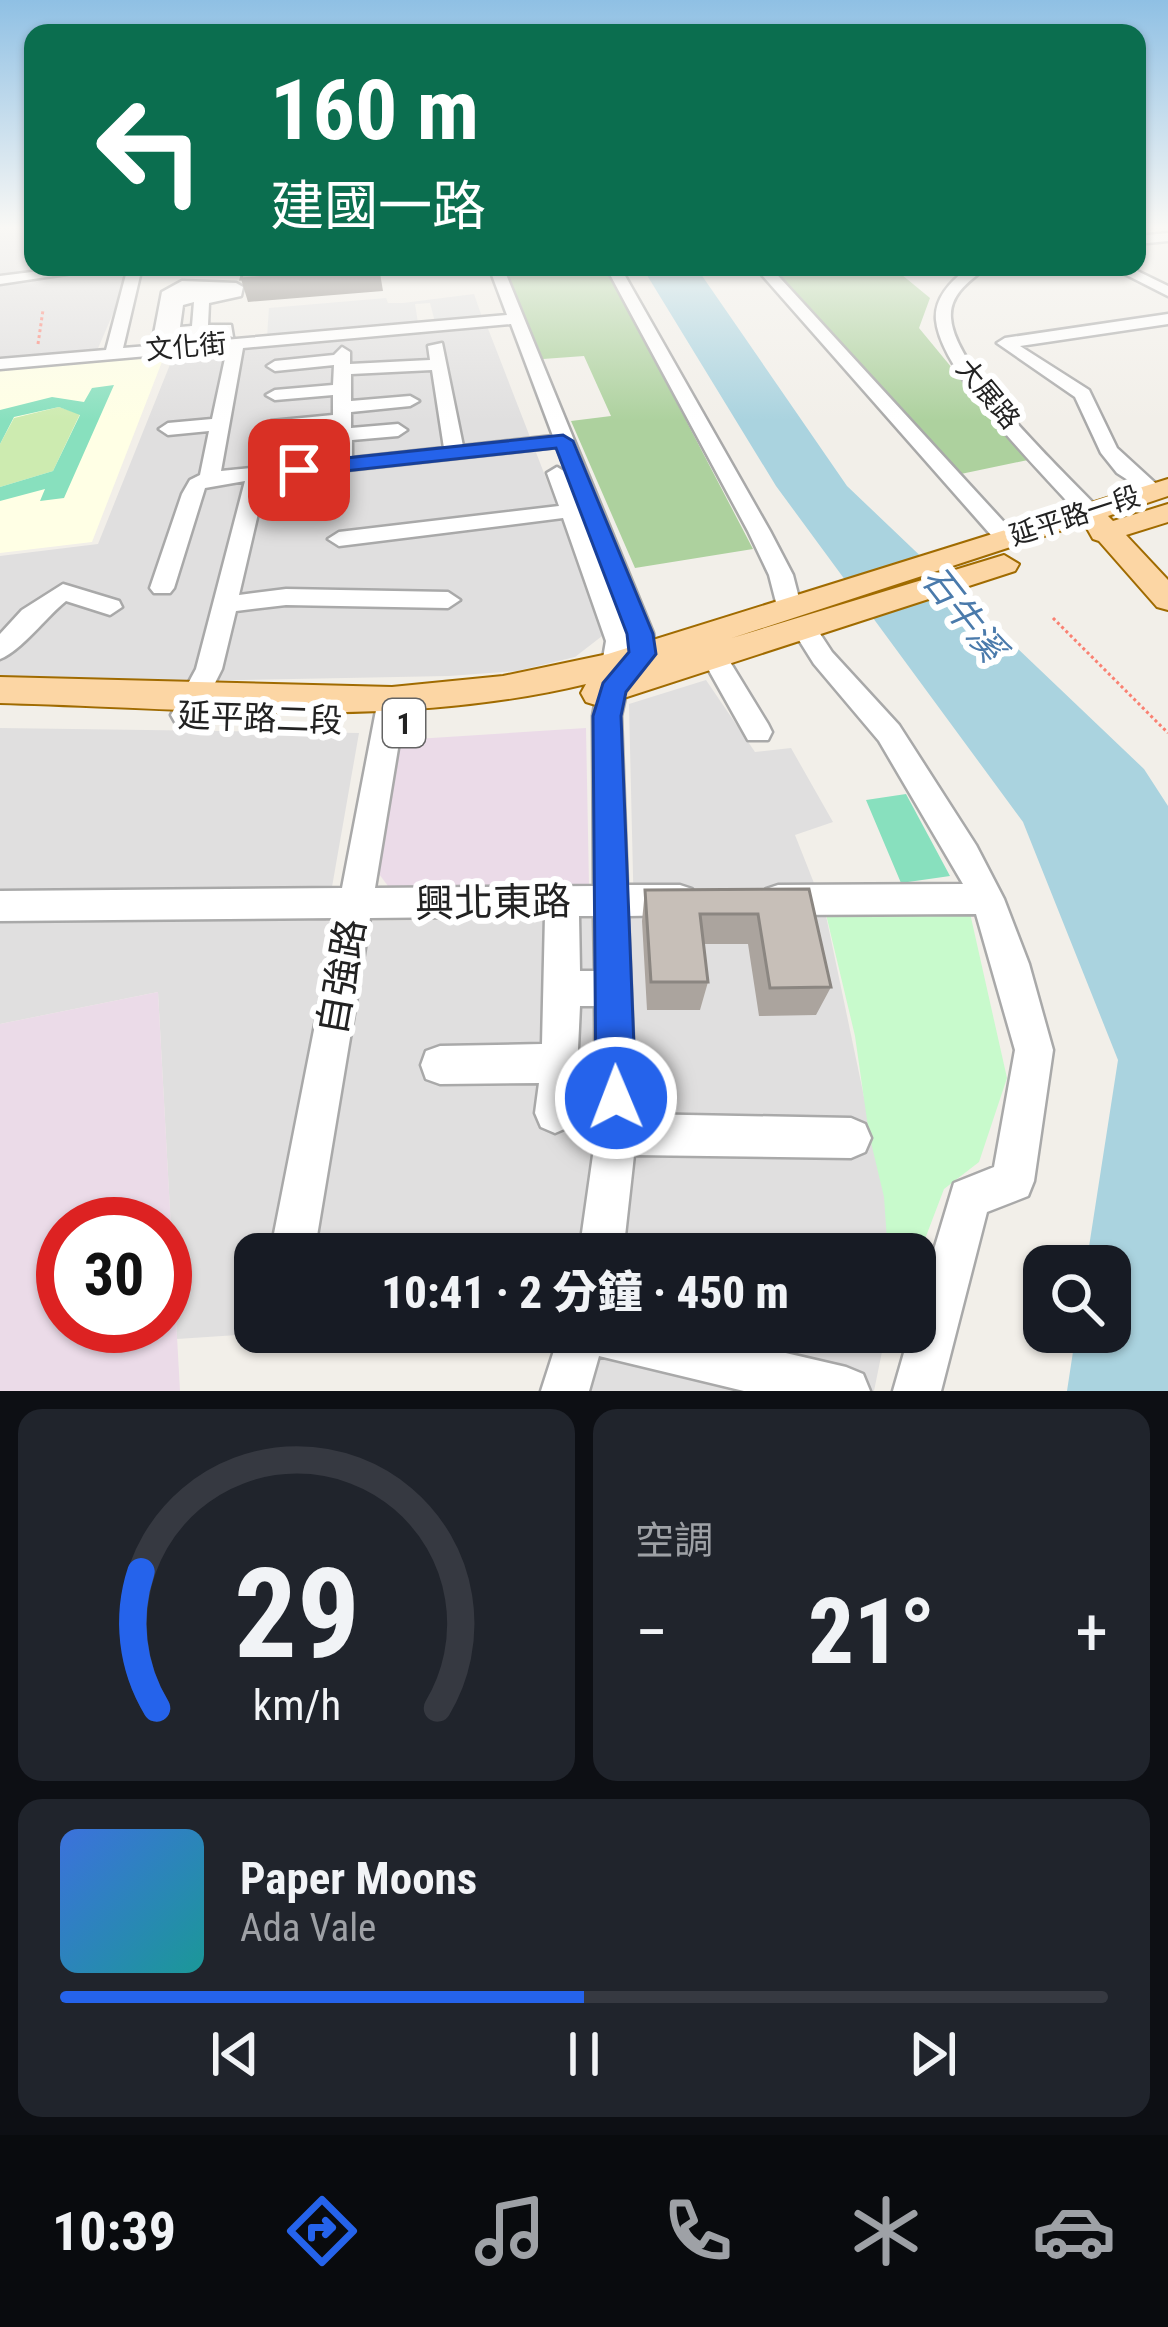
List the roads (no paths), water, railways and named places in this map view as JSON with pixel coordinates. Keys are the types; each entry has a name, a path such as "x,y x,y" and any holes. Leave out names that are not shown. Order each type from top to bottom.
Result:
{"main road":[{"name":"延平路一段","path":"998,549 1107,520 1163,497"},
{"path":"1107,520 1168,574"},
{"path":"1107,520 1168,601"},
{"name":"1","path":"792,619 998,549"},
{"name":"延平路二段","path":"622,670 715,658 792,619"},
{"name":"延平路二段","path":"0,689 191,705 463,718 792,619"},
{"name":"延平路二段","path":"0,711 191,705"}],"street":[{"path":"113,354 129,292"},
{"path":"195,292 170,294 161,339 233,337"},
{"path":"218,292 176,302 171,333 200,330 233,337"},
{"path":"493,292 640,634 607,716 616,1134 604,1233"},
{"path":"501,292 507,319"},
{"path":"627,292 759,531 781,575 792,619 889,733 965,855 1011,964 1034,1050 1013,1181 969,1198 917,1391"},
{"path":"783,292 998,549"},
{"name":"大展路","path":"952,292 945,332 955,355 1107,520"},
{"name":"大展路","path":"969,292 960,307 958,327 965,345 1107,520"},
{"path":"200,330 202,300 236,293 210,474 214,476"},
{"name":"文化街","path":"0,364 233,337 507,319"},
{"path":"1163,497 1124,469 1108,449 1083,394 1005,343 1168,319"},
{"path":"272,427 342,390 437,356 455,453"},
{"path":"275,366 342,390 410,401"},
{"path":"342,390 342,464"},
{"path":"275,395 342,390 398,430"},
{"path":"168,428 219,424"},
{"path":"162,588 192,494 197,484 214,476 554,442"},
{"path":"554,442 571,511 619,641 622,670"},
{"path":"191,705 209,669 256,475"},
{"path":"339,539 571,511"},
{"path":"0,650 31,616 63,592 110,607"},
{"path":"226,604 286,597 448,600"},
{"path":"715,658 758,732"},
{"name":"自強路","path":"296,1233 390,712"},
{"path":"751,900 987,899"},
{"name":"興北東路","path":"0,906 704,900"},
{"path":"555,1113 562,902"},
{"path":"562,989 614,988"},
{"path":"440,1065 560,1064"},
{"path":"616,1134 851,1138"},
{"path":"565,1391 577,1353"},
{"path":"684,1353 846,1391"}],"water":[{"name":"石牛溪","path":"657,292 713,292 847,486 1144,769 1168,806 1168,1391 1067,1391 1073,1353 1131,1353 1131,1245 1089,1245 1118,1060 1023,822 776,486"}]}
